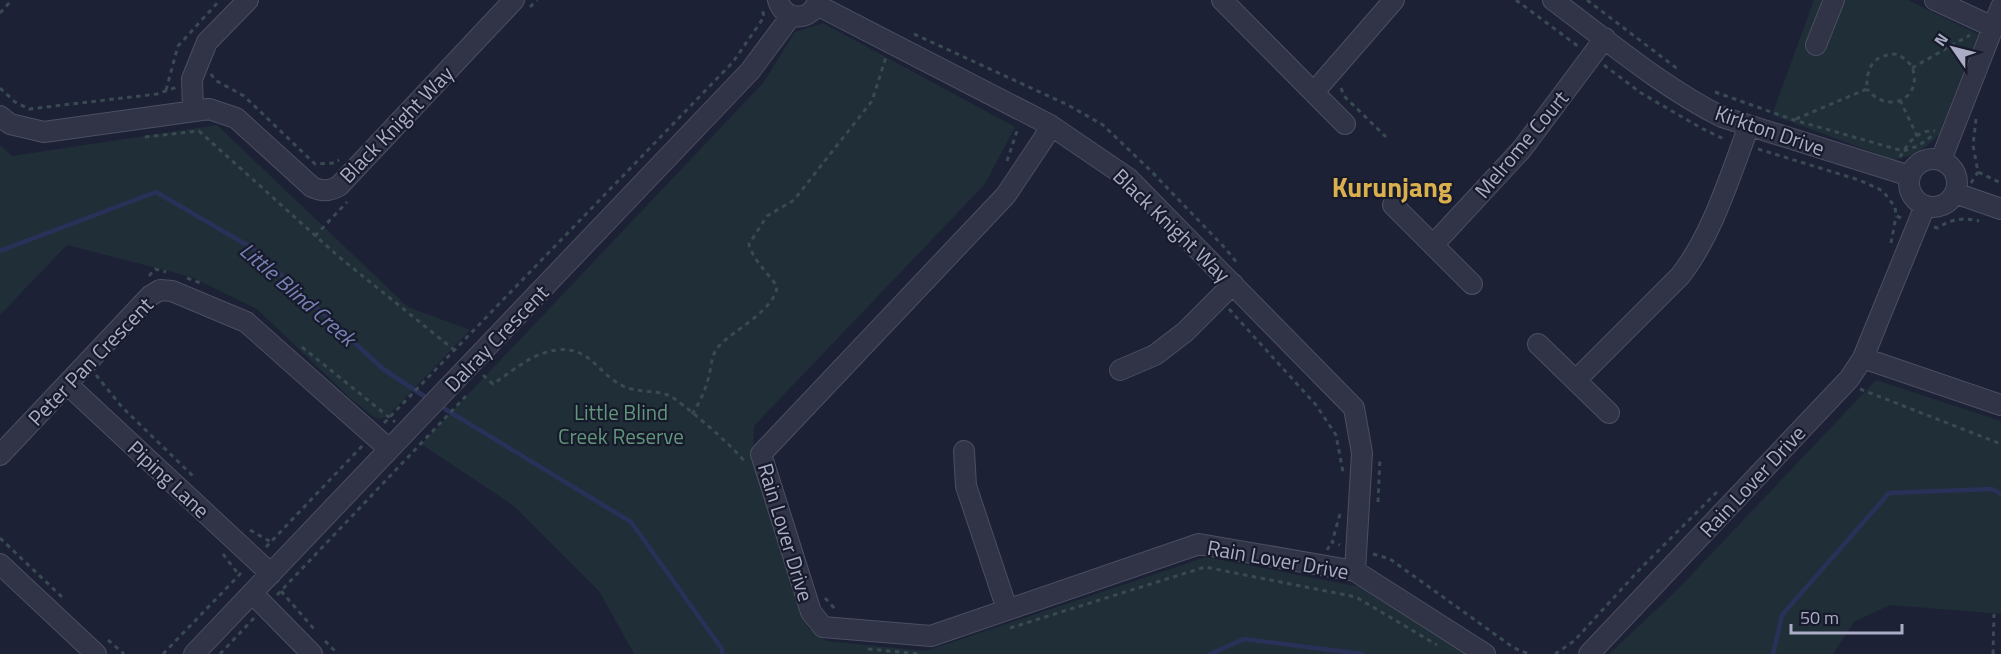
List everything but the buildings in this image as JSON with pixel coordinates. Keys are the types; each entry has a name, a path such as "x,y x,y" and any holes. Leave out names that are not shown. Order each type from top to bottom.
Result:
{"street":[{"path":"193,110 192,79 207,42 248,0"},
{"name":"Black Knight Way","path":"0,116 10,124 44,132 209,109 236,118 312,187 321,191 330,190 339,186 514,0"},
{"path":"778,0 781,8 791,16 803,17 809,14 817,2"},
{"path":"1222,0 1345,124"},
{"path":"1314,92 1394,0"},
{"name":"Kirkton Drive","path":"1553,0 1696,104 1722,117 1901,173"},
{"path":"1816,45 1834,0"},
{"path":"1935,0 1980,28"},
{"name":"Black Knight Way","path":"817,2 1050,125 1128,178 1354,408 1362,453 1355,571"},
{"path":"1941,160 1943,133 1980,28 2001,7"},
{"name":"Dalray Crescent","path":"194,654 259,600 271,574 389,449 414,438 750,71 791,16"},
{"name":"Melrome Court","path":"1433,245 1522,148 1605,38"},
{"name":"Rain Lover Drive","path":"1050,125 1044,138 1006,195 761,454 810,612 823,627 931,636 1199,544 1355,571 1485,654"},
{"path":"1576,380 1680,276 1693,259 1706,233 1749,126"},
{"path":"1928,159 1941,160 1952,168 1955,174 1957,180 1955,193 1946,204 1932,208 1924,206 1913,197 1901,173 1912,170 1928,159"},
{"path":"1955,193 2001,209"},
{"path":"1393,205 1472,284"},
{"name":"Rain Lover Drive","path":"1589,654 1849,379 1863,358 1924,206"},
{"path":"1120,370 1155,355 1185,332 1233,284"},
{"name":"Peter Pan Crescent","path":"0,455 72,388 150,296 160,290 172,291 246,322 389,449"},
{"path":"1538,344 1609,413"},
{"path":"1863,358 2001,405"},
{"name":"Piping Lane","path":"72,388 271,574"},
{"path":"964,451 966,486 1007,609"},
{"path":"0,564 100,645"},
{"path":"259,600 318,646"}],"path":[{"path":"0,13 12,0"},
{"path":"166,90 178,46 220,0"},
{"path":"163,654 733,62 764,17 760,0"},
{"path":"1587,0 1688,77"},
{"path":"1965,47 1980,28"},
{"path":"1912,68 1980,28"},
{"path":"1898,54 1912,68 1914,82 1910,92 1900,100 1889,104 1874,98 1867,89 1866,77 1878,57 1898,54"},
{"path":"692,414 704,394 713,354 720,345 768,304 776,291 777,286 753,255 749,244 767,216 794,200 872,102 886,56"},
{"path":"209,65 210,74 215,80 244,96 315,164 335,163 342,159"},
{"path":"0,88 15,102 29,109 157,93 199,83 210,74"},
{"path":"1338,78 1344,96 1386,137"},
{"path":"1794,120 1867,89"},
{"path":"1712,91 1794,120 1903,151 1943,133"},
{"path":"1900,100 1917,136"},
{"path":"1977,115 1973,145 1978,172 2001,183"},
{"path":"1901,173 1903,151 1917,136 1931,130 1943,133"},
{"path":"1890,246 1896,216"},
{"path":"147,278 155,269 175,275"},
{"path":"185,277 204,285"},
{"path":"297,343 414,438"},
{"path":"72,388 95,374 122,407 197,480"},
{"path":"1861,389 2001,444"},
{"path":"220,654 259,600 281,590 452,411"},
{"path":"1555,654 1574,641 1723,486"},
{"path":"247,529 271,542"},
{"path":"0,538 69,603"},
{"path":"1006,630 1204,567 1356,597 1442,648"},
{"path":"281,590 315,631"},
{"path":"1993,654 1994,614"},
{"path":"100,645 124,654"},
{"path":"318,646 338,654"}],"green space":[{"path":"1814,0 1908,0 1978,34 1939,135 1924,148 1894,160 1772,115"},
{"name":"Little Blind Creek Reserve","path":"823,23 1015,127 985,184 754,426 753,459 808,628 827,641 926,651 1206,557 1360,587 1467,654 634,654 599,591 514,506 421,444 763,83 795,32"},
{"path":"217,125 408,307 470,330 388,416 381,419 374,417 350,398 257,309 191,277 67,245 0,315 0,145 12,156"},
{"path":"1876,380 2001,421 2001,614 1890,605 1854,622 1833,654 1609,654 1675,592"}],"waterway":[{"name":"Little Blind Creek","path":"0,251 156,192 252,248 383,369 424,396"},
{"name":"Little Blind Creek","path":"445,409 631,522 722,649 722,654"},
{"name":"Little Blind Creek","path":"1773,654 1782,615 1889,493 1992,489 2001,494"},
{"name":"Little Blind Creek","path":"1210,654 1244,639 1362,654"}],"district":[{"name":"Kurunjang","path":"1392,186"}]}
